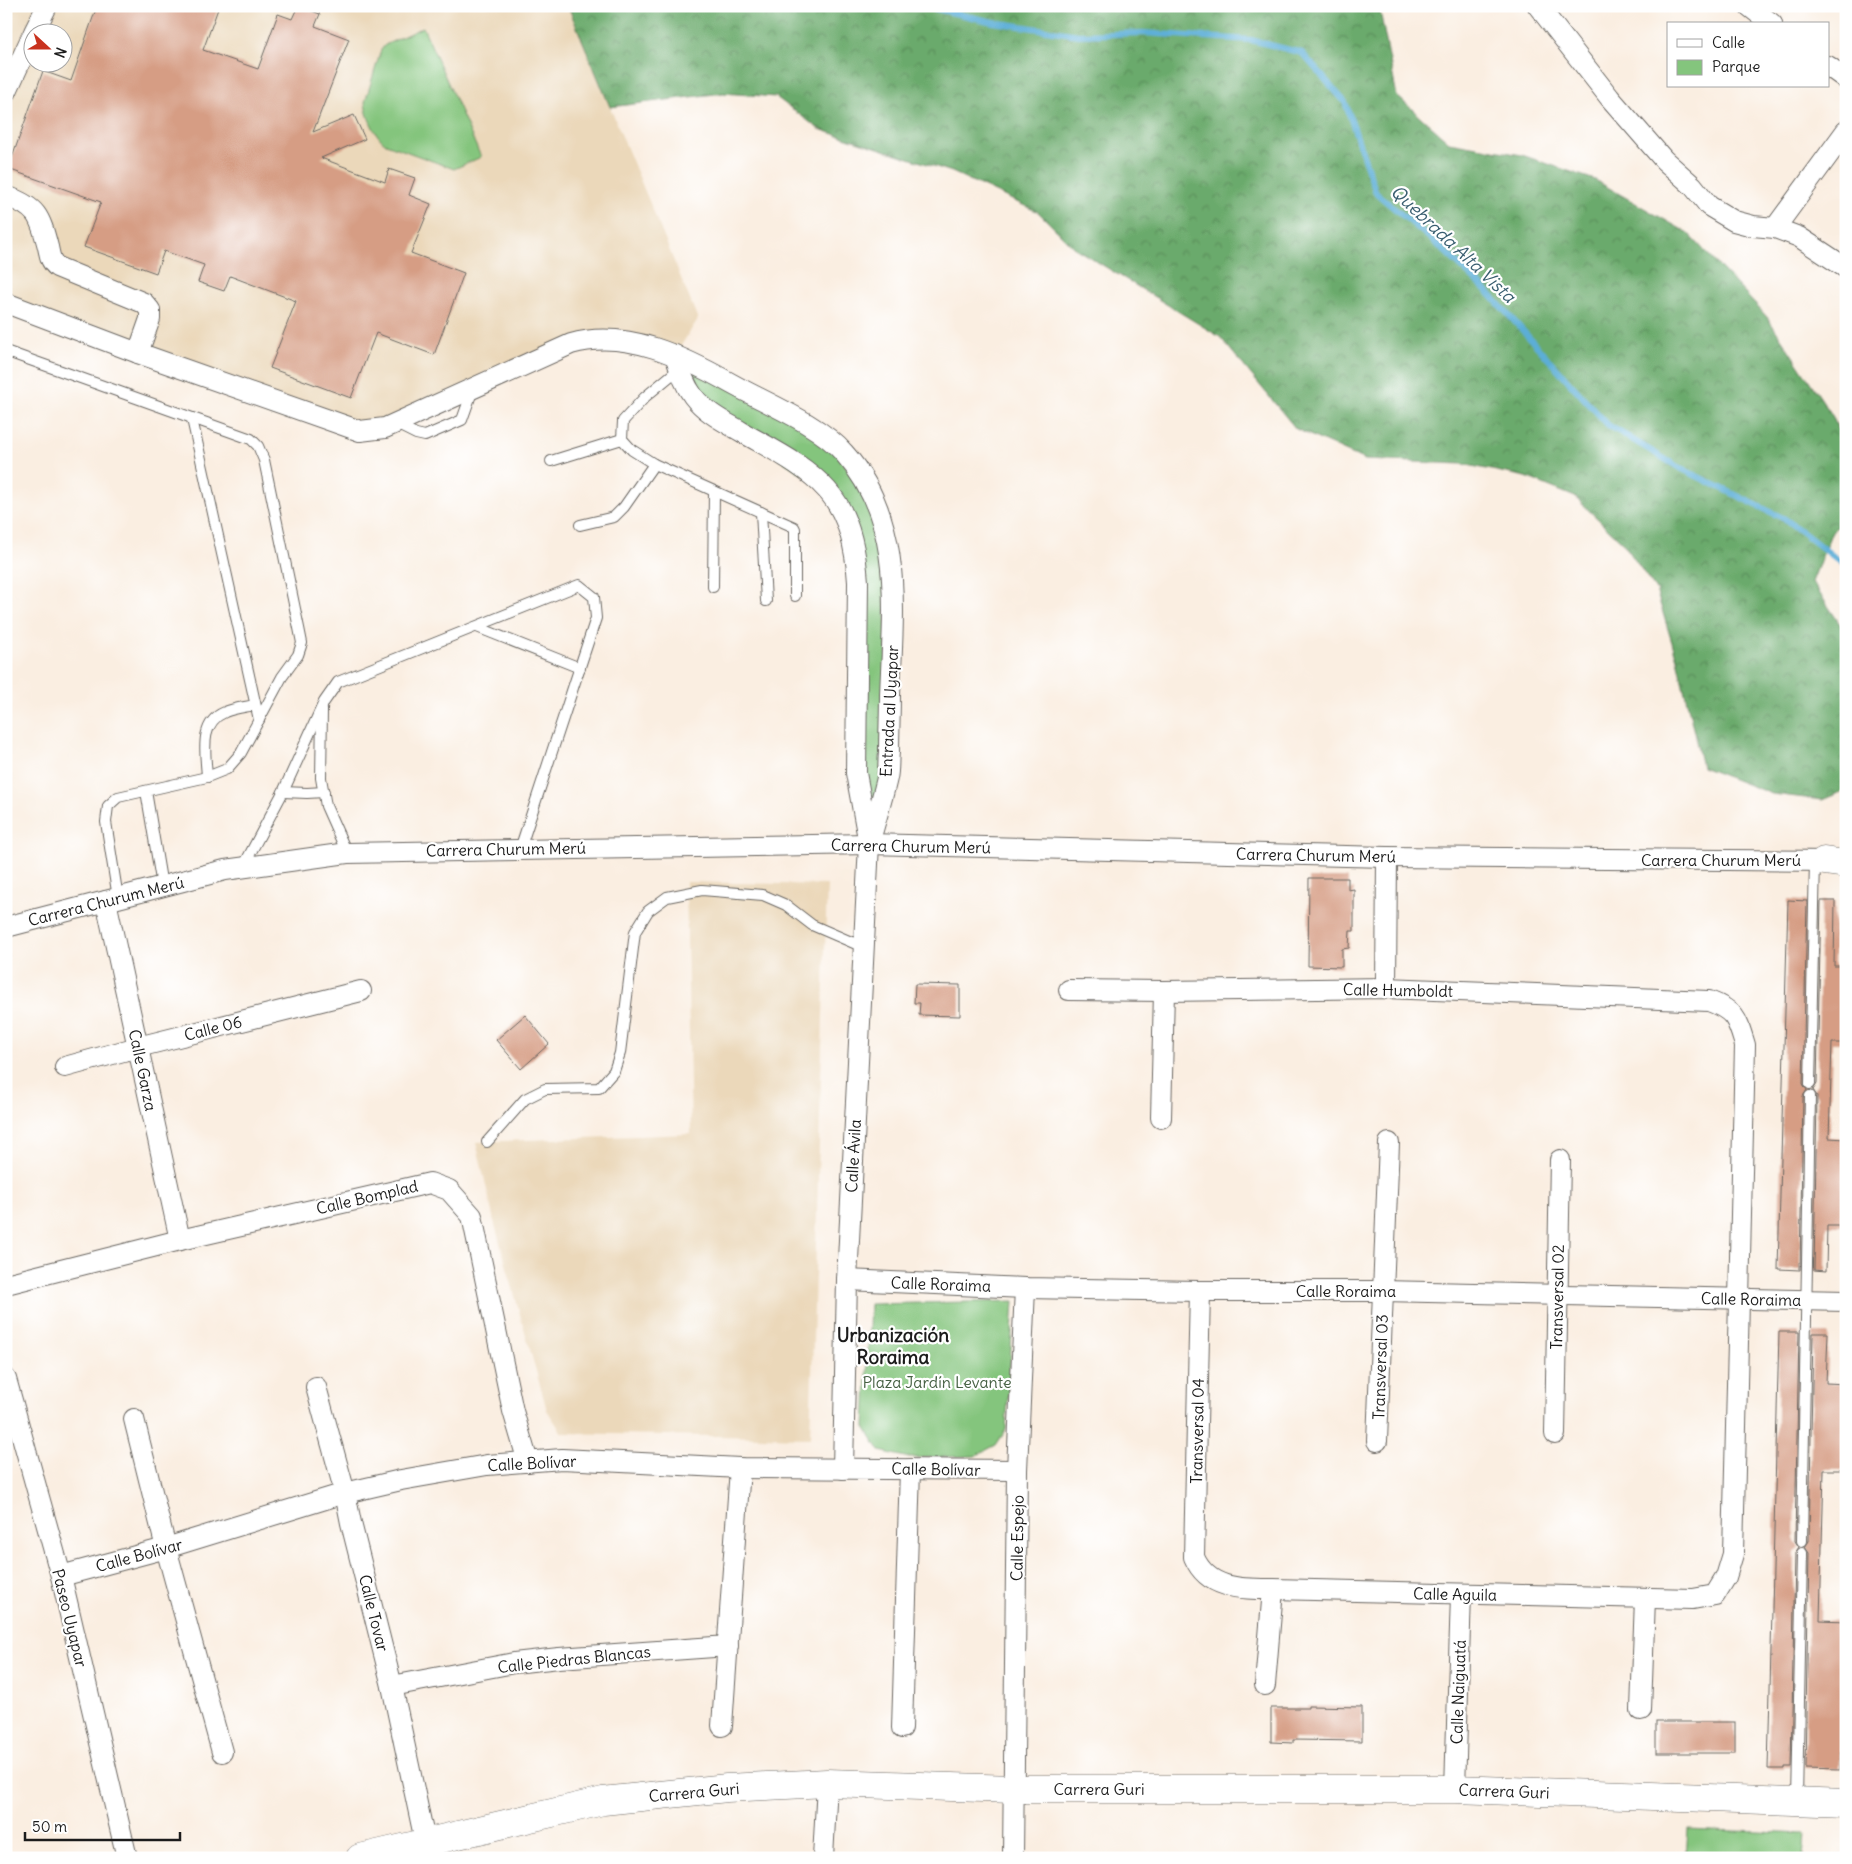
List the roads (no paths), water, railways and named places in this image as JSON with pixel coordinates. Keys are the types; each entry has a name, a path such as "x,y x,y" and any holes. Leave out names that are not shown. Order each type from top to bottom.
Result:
{"street":[{"path":"39,22 48,6"},
{"path":"1538,6 1610,98 1664,160 1693,186 1709,206 1725,217 1743,224 1775,228 1798,237 1846,268"},
{"path":"1749,6 1769,22"},
{"path":"6,93 22,58"},
{"path":"1830,67 1846,79"},
{"path":"1775,228 1846,131"},
{"path":"6,196 23,202 36,212 45,235 51,262 58,267 144,303 150,310 150,319 138,353"},
{"path":"6,303 138,353 360,431 385,428 395,424 571,344 588,339 624,341 677,361"},
{"name":"Entrada al Uyapar","path":"677,361 717,375 828,438 856,466 878,505 885,528 892,564 888,776 868,844"},
{"name":"Entrada al Uyapar","path":"677,361 684,382 694,398 714,416 793,461 828,491 841,512 850,534 856,558 858,582 856,773 868,844"},
{"name":"Carrera Churum Merú","path":"6,927 225,870 347,853 868,844 1387,857 1833,862"},
{"name":"Calle Ávila","path":"843,1468 847,1280 868,844"},
{"path":"1386,988 1387,857"},
{"name":"Calle Garza","path":"112,899 138,1046 180,1240"},
{"name":"Calle Humboldt","path":"1069,990 1164,991 1386,988 1709,1000 1726,1007 1738,1023 1745,1045 1738,1300"},
{"name":"Calle 06","path":"65,1067 138,1046 361,991"},
{"path":"1161,1118 1164,991"},
{"name":"Transversal 03","path":"1377,1441 1389,1143"},
{"name":"Transversal 02","path":"1555,1434 1560,1160"},
{"name":"Calle Bomplad","path":"6,1284 180,1240 430,1183 449,1190 472,1216 513,1411 528,1462"},
{"name":"Calle Roraima","path":"847,1280 1025,1288 1200,1291 1382,1291 1846,1301"},
{"name":"Calle Espejo","path":"1013,1858 1017,1470 1025,1288"},
{"name":"Transversal 04","path":"1199,1570 1194,1557 1200,1291"},
{"name":"Calle Aguila","path":"1199,1570 1218,1582 1235,1588 1273,1590 1693,1599 1715,1595 1726,1578 1733,1554 1738,1300"},
{"name":"Paseo Uyapar","path":"6,1379 61,1576 127,1858"},
{"name":"Calle Tovar","path":"316,1386 345,1494 392,1686 425,1841"},
{"path":"134,1419 166,1548 222,1752"},
{"name":"Calle Bolívar","path":"61,1576 166,1548 345,1494 401,1480 487,1465 562,1459 740,1468 1017,1470"},
{"path":"722,1726 740,1468"},
{"path":"902,1728 910,1469"},
{"path":"1265,1685 1273,1590"},
{"name":"Calle Naiguatá","path":"1455,1790 1461,1594"},
{"path":"1641,1710 1645,1598"},
{"name":"Calle Piedras Blancas","path":"392,1686 514,1663 728,1646"},
{"path":"822,1858 827,1783"},
{"name":"Carrera Guri","path":"360,1858 425,1841 603,1801 727,1788 827,1783 1014,1789 1455,1790 1846,1803"}],"lane":[{"path":"8,352 192,419 251,438 258,446 264,460 302,643 298,655 282,677 241,752 227,769 207,778 118,797 108,806 106,822 112,899"},
{"path":"677,361 623,421 622,439 632,450 654,464 795,529 795,596"},
{"path":"192,419 259,720"},
{"path":"551,461 622,439"},
{"path":"580,525 614,517 624,507 654,464"},
{"path":"713,587 714,491"},
{"path":"761,512 766,601"},
{"path":"243,868 283,792 322,706 338,682 579,585 594,597 596,618 520,849"},
{"path":"476,626 580,668"},
{"path":"207,778 204,739 211,721 224,712 255,705"},
{"path":"322,706 321,778 326,806 347,853"},
{"path":"146,791 162,886"},
{"path":"283,792 307,794 324,792"},
{"path":"1810,1084 1833,862"},
{"path":"488,1142 525,1099 545,1089 599,1088 614,1071 620,1053 635,932 648,911 667,897 702,890 763,894 786,905 812,925 863,947"},
{"path":"1802,1540 1810,1096"},
{"path":"1797,1801 1802,1553"}],"waterway":[{"name":"Quebrada Alta Vista","path":"924,6 993,22 1079,35 1143,33 1251,40 1302,53 1345,102 1376,193 1439,246 1487,291 1608,425 1678,467 1785,519 1846,566"}],"district":[{"name":"Urbanización Roraima","path":"893,1346"}],"park label":[{"name":"Plaza Jardín Levante","path":"937,1382"}]}
